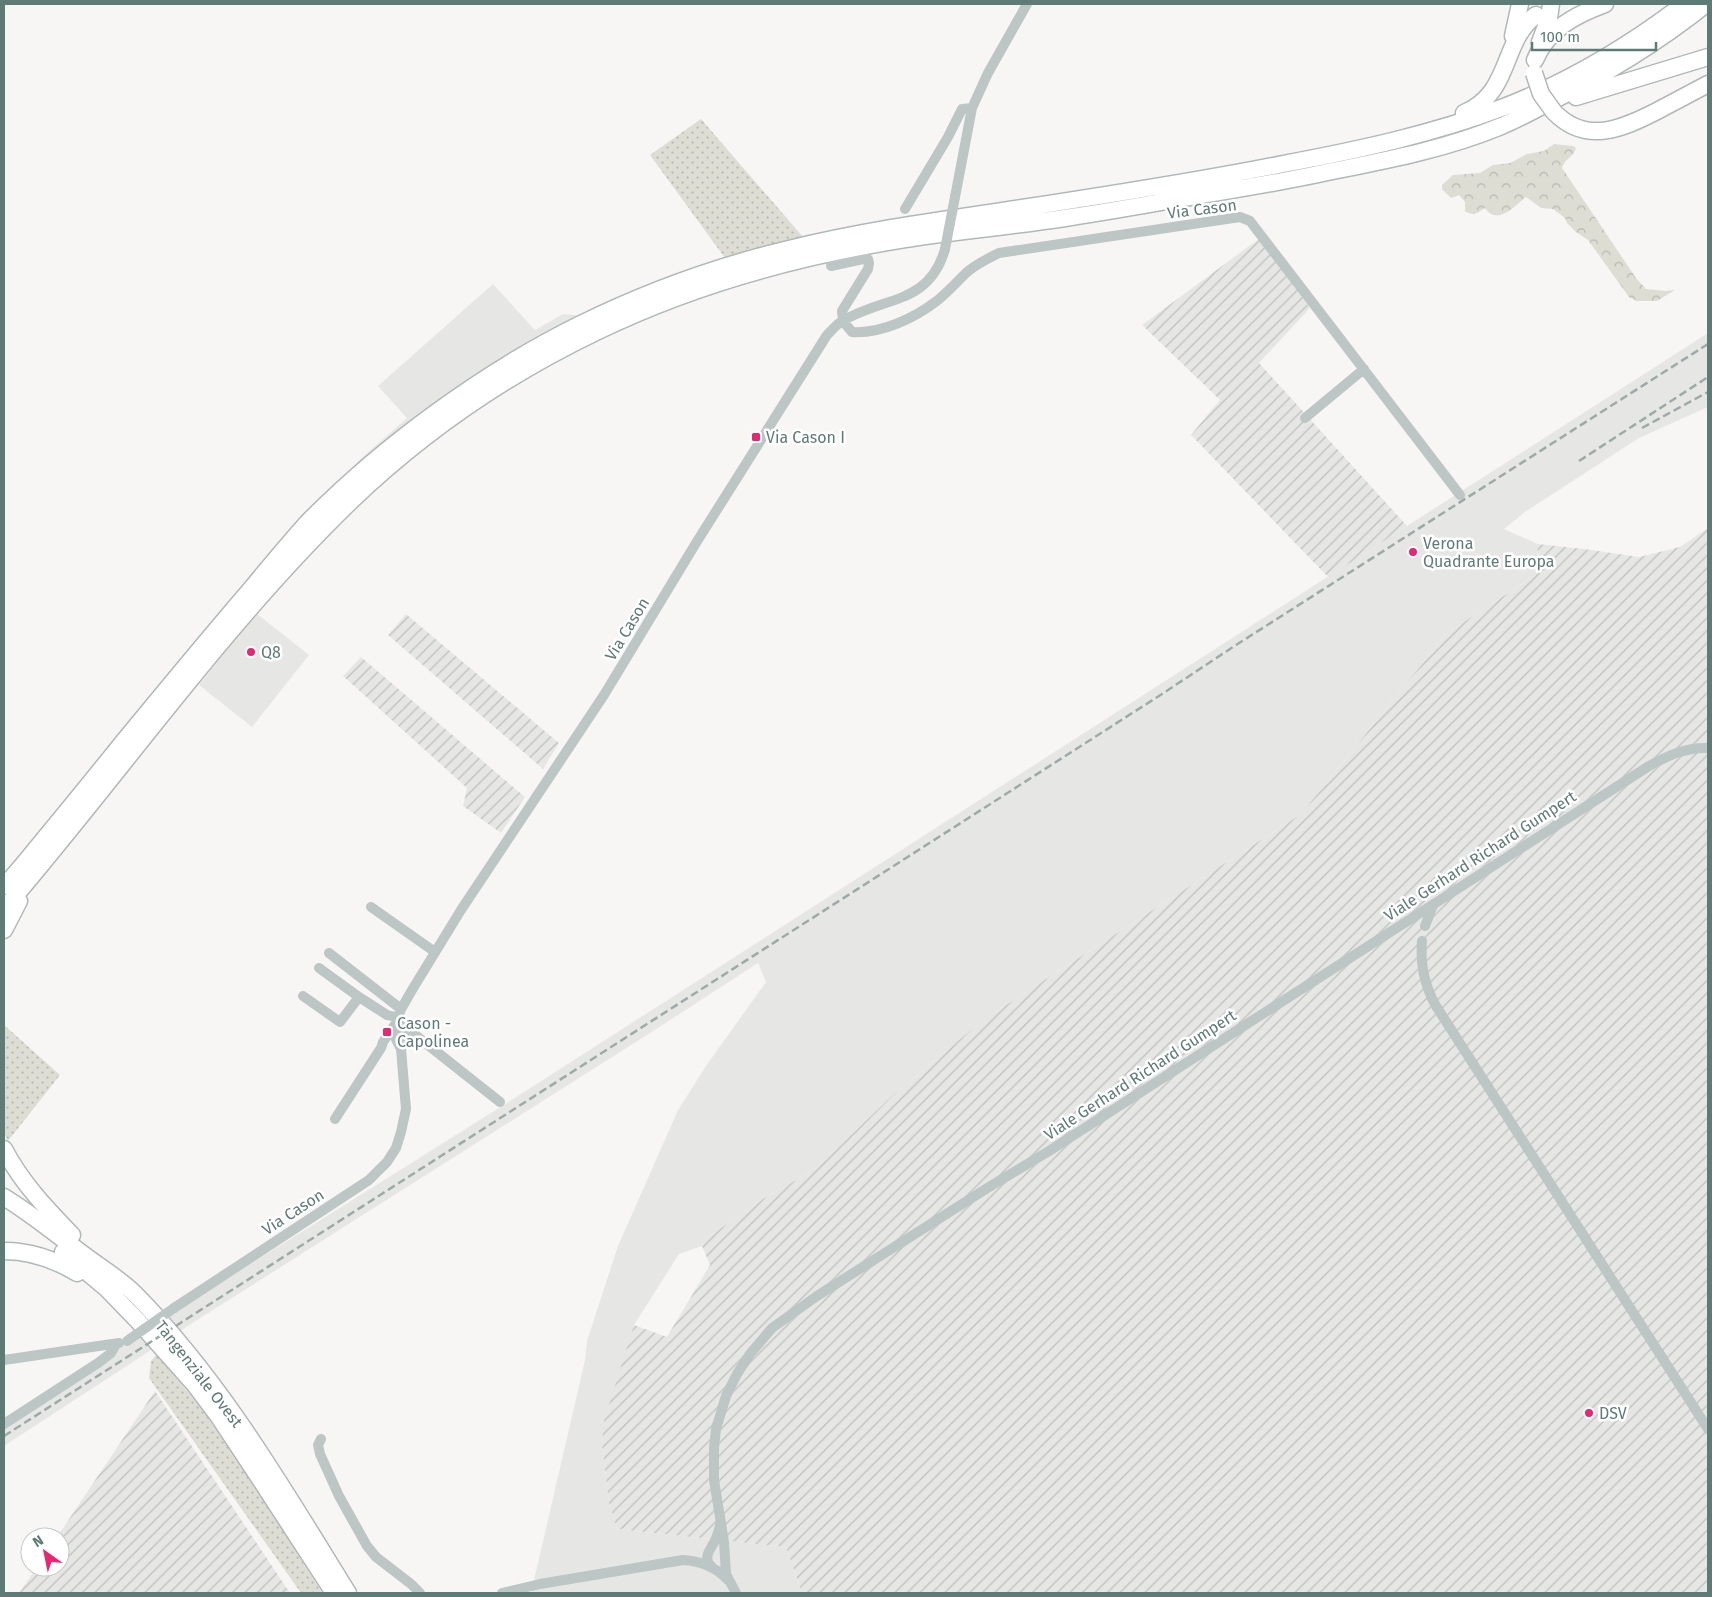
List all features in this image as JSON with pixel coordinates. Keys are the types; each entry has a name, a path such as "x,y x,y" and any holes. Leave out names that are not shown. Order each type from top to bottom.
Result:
{"highway":[{"path":"1508,58 1520,4"},
{"path":"1552,4 1538,47 1535,66 1541,94 1554,112 1575,127 1604,132 1614,130 1632,124 1708,85"},
{"path":"1535,66 1545,42 1559,27 1578,15 1605,4"},
{"path":"5,886 230,613 309,522 376,460 436,413 527,353 577,326 688,278 788,249 908,225 1140,191 1335,154 1403,138 1480,115 1552,85 1599,61 1684,4"},
{"path":"1501,127 1557,99 1621,63 1672,30 1706,4"},
{"path":"1403,138 1468,112 1482,103 1497,84 1522,28 1536,14"},
{"path":"4,909 275,580 352,500 415,445 449,420 534,365 598,330 723,281 832,252 909,238 1068,218 1291,180 1428,150 1501,127 1587,93 1708,58"},
{"path":"4,930 33,875"},
{"path":"4,1149 20,1176 47,1209 115,1277"},
{"name":"Tangenziale Ovest","path":"4,1197 115,1277 134,1293 182,1346 274,1475 348,1593"},
{"name":"Tangenziale Ovest","path":"4,1208 62,1251 106,1288 195,1385 219,1417 334,1593"},
{"name":"Tangenziale Ovest","path":"4,1250 30,1253 54,1261 77,1273 121,1305"}],"street":[{"name":"Via Cason","path":"381,1048 395,1037 401,1020 435,952 604,695 701,535 827,335 843,321 914,292 925,284 936,270 942,260 945,249 972,108 988,73 1028,4"},
{"name":"Via Cason","path":"905,209 948,137 959,113 962,109 972,108"},
{"name":"Via Cason","path":"831,266 868,259 868,270 842,311 843,321 852,332 865,333 921,312 939,299 967,272 982,261 1000,253 1240,217 1250,221 1460,495"},
{"path":"1305,418 1364,370"},
{"name":"Viale Gerhard Richard Gumpert","path":"721,1538 721,1524 713,1466 720,1415 726,1396 737,1374 756,1345 772,1328 834,1285 1049,1151 1661,759 1681,751 1708,748"},
{"path":"1425,926 1433,905"},
{"path":"371,907 435,952"},
{"path":"1422,941 1422,973 1436,1006 1708,1429"},
{"path":"329,954 401,1020 409,1030 500,1102"},
{"path":"319,968 387,1015 401,1020"},
{"path":"303,996 340,1022 359,997"},
{"name":"Via Cason","path":"335,1119 386,1038 401,1020"},
{"name":"Via Cason","path":"401,1020 406,1036 401,1050"},
{"name":"Via Cason","path":"4,1360 127,1341 369,1180 387,1162 396,1148 406,1109 401,1050 395,1037"},
{"path":"381,1048 401,1050"},
{"path":"4,1424 98,1363 111,1353 116,1344"},
{"path":"321,1439 318,1445 320,1454 339,1496 366,1546 376,1557 420,1593"},
{"path":"721,1538 707,1554 708,1564 730,1582"},
{"path":"721,1538 726,1574 736,1593"},
{"path":"502,1593 670,1561 693,1561 713,1568"}],"shaded area":[{"path":"1260,238 1310,308 1259,363 1407,526 1328,577 1191,435 1220,400 1142,325"},
{"path":"493,284 535,330 563,314 586,316 344,480 358,461 407,418 378,386"},
{"name":"Verona Quadrante Europa","path":"1708,333 1708,407 1639,438 1525,512 1504,529 1538,544 1536,575 1447,633 1301,814 983,1020 892,1096 815,1169 763,1199 707,1238 702,1246 679,1254 634,1325 602,1445 609,1504 617,1529 786,1547 802,1593 531,1593 585,1360 587,1341 618,1246 678,1110 708,1063 766,982 758,963 194,1322 4,1446 4,1423 147,1329 510,1101"},
{"path":"1708,528 1708,1593 802,1593 786,1547 617,1529 609,1504 602,1445 604,1421 634,1325 667,1337 710,1265 702,1246 707,1238 763,1199 815,1169 892,1096 983,1020 1301,814 1447,633 1536,575 1538,544 1639,557 1680,547"},
{"path":"256,613 309,655 252,727 199,685"},
{"path":"406,614 559,743 543,769 388,635"},
{"path":"361,657 525,797 501,833 463,806 467,788 343,676"},
{"path":"155,1391 290,1593 19,1593 30,1577 70,1577 70,1527 64,1527"}],"green space":[{"path":"701,119 803,237 725,258 650,155"},
{"path":"1554,144 1576,148 1562,168 1636,278 1646,289 1675,290 1657,301 1637,301 1629,297 1588,240 1576,232 1567,223 1565,218 1553,209 1541,208 1526,197 1511,210 1500,215 1490,213 1485,208 1473,214 1465,211 1465,202 1459,195 1451,198 1442,189 1442,185 1453,175 1480,173 1493,165 1510,163 1527,154 1544,151"},
{"path":"4,1025 60,1075 8,1141 4,1133"},
{"path":"156,1355 202,1410 223,1439 322,1593 301,1593 149,1378 151,1361"}],"railway":[{"path":"4,1436 1708,344"},
{"path":"1579,461 1708,377"},
{"path":"1642,428 1708,392"}],"place":[{"name":"Via Cason I","path":"756,437"},
{"name":"Verona Quadrante Europa","path":"1413,552"},
{"name":"Q8","path":"251,652"},
{"name":"Cason - Capolinea","path":"387,1032"},
{"name":"DSV","path":"1589,1413"}]}
